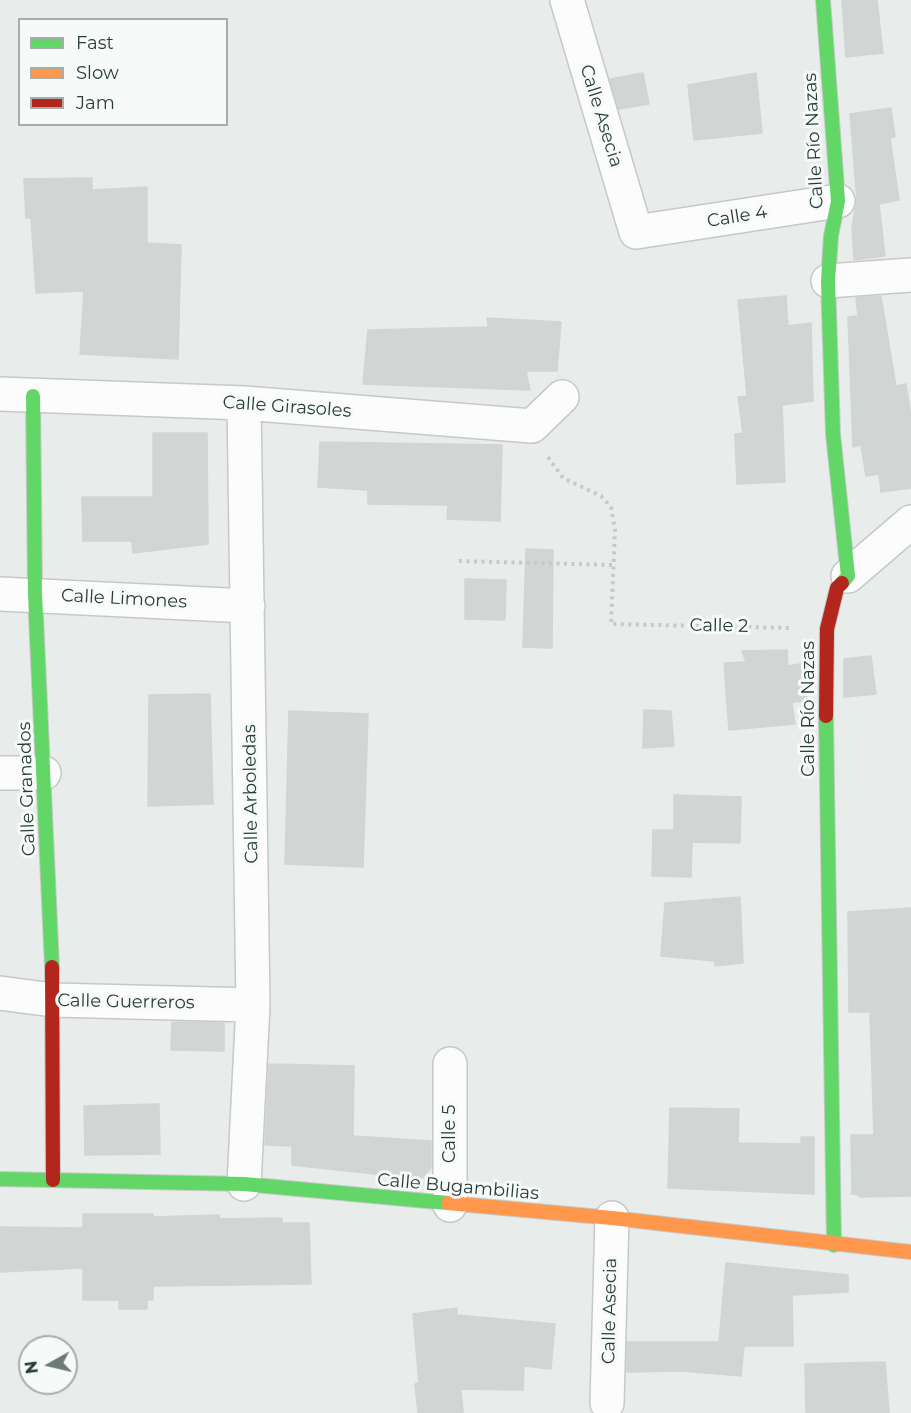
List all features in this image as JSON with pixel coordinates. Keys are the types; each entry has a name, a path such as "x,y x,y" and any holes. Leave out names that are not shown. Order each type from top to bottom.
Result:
{"street":[{"name":"Calle Asecia","path":"567,0 636,232"},
{"name":"Calle Río Nazas","path":"823,0 838,201 831,236 828,281 833,434 848,576 837,588 827,629 825,654 834,1245"},
{"name":"Calle 4","path":"636,232 838,201"},
{"path":"828,281 911,276"},
{"name":"Calle Girasoles","path":"0,394 244,404 532,426"},
{"name":"Calle Granados","path":"33,396 35,594 53,1000 52,1180"},
{"path":"532,426 562,397"},
{"name":"Calle Arboledas","path":"244,404 249,606 253,1005 244,1184"},
{"path":"848,576 911,522"},
{"name":"Calle Limones","path":"0,594 249,606"},
{"path":"0,773 44,773"},
{"name":"Calle Guerreros","path":"0,993 53,1000 253,1005"},
{"name":"Calle 5","path":"450,1064 450,1205"},
{"name":"Calle Bugambilias","path":"0,1179 244,1184 450,1205 612,1218 911,1252"},
{"name":"Calle Asecia","path":"607,1404 612,1218"}],"path":[{"path":"459,561 614,566 615,530 611,507 601,496 563,478 532,426"},
{"name":"Calle 2","path":"614,566 611,624 827,629"}],"building":[{"path":"842,0 877,0 883,53 846,57"},
{"path":"643,73 649,104 619,109 610,79"},
{"path":"756,73 762,133 694,140 688,85"},
{"path":"891,108 895,137 890,138 899,200 879,204 885,256 854,260 852,227 857,200 850,114"},
{"path":"92,178 92,190 147,187 147,243 181,245 178,359 80,354 84,291 36,293 31,218 26,218 24,179"},
{"path":"786,296 788,326 811,323 813,401 782,405 785,482 737,484 735,434 743,433 738,397 747,396 738,300"},
{"path":"881,296 896,386 906,384 911,417 911,488 881,492 879,474 866,476 861,445 853,447 848,317 858,316 856,298"},
{"path":"487,318 561,322 557,371 526,371 530,390 363,384 368,330 488,327"},
{"path":"153,433 207,433 208,544 133,553 132,541 83,541 82,497 153,497"},
{"path":"320,442 502,445 500,521 447,519 448,505 368,504 368,490 318,487"},
{"path":"526,549 553,550 552,648 523,647"},
{"path":"465,579 506,580 505,620 465,619"},
{"path":"787,650 788,666 806,663 807,701 792,702 795,724 729,730 724,663 746,662 742,651"},
{"path":"871,656 876,694 844,697 844,659"},
{"path":"210,694 213,804 148,806 149,695"},
{"path":"644,710 671,711 674,746 643,748"},
{"path":"289,711 368,714 363,867 285,864"},
{"path":"674,795 741,797 740,843 692,842 691,877 652,876 653,830 674,830"},
{"path":"740,897 743,963 715,966 715,961 661,956 665,903"},
{"path":"911,908 911,1196 859,1197 859,1195 852,1194 851,1135 874,1135 870,1012 849,1012 848,912"},
{"path":"172,1022 224,1023 224,1051 171,1050"},
{"path":"269,1064 354,1066 353,1136 431,1141 431,1168 421,1179 292,1165 292,1146 265,1145"},
{"path":"159,1104 160,1154 85,1155 84,1106"},
{"path":"670,1108 739,1109 738,1143 801,1144 801,1137 814,1137 814,1194 668,1188"},
{"path":"83,1214 153,1214 153,1217 219,1215 220,1219 282,1218 282,1223 309,1223 311,1284 153,1286 153,1300 147,1300 147,1309 119,1309 119,1300 83,1300 83,1268 0,1272 0,1227 83,1228"},
{"path":"726,1263 848,1275 848,1292 792,1295 793,1346 744,1346 741,1376 681,1371 627,1372 627,1342 719,1342"},
{"path":"457,1308 457,1315 555,1324 551,1369 524,1366 523,1390 461,1389 463,1413 418,1413 415,1384 419,1383 413,1314"},
{"path":"885,1362 889,1413 806,1413 805,1364"}],"traffic: fast":[{"path":"823,0 838,201 831,236 828,281 833,434 848,576 842,583"},
{"path":"33,396 35,594 52,967"},
{"path":"826,716 834,1245"},
{"path":"0,1179 244,1184 448,1203"}],"traffic: slow":[{"path":"448,1203 612,1218 911,1252"}],"traffic: jam":[{"path":"826,716 827,629 837,588 842,583"},
{"path":"52,967 53,1180"}]}
